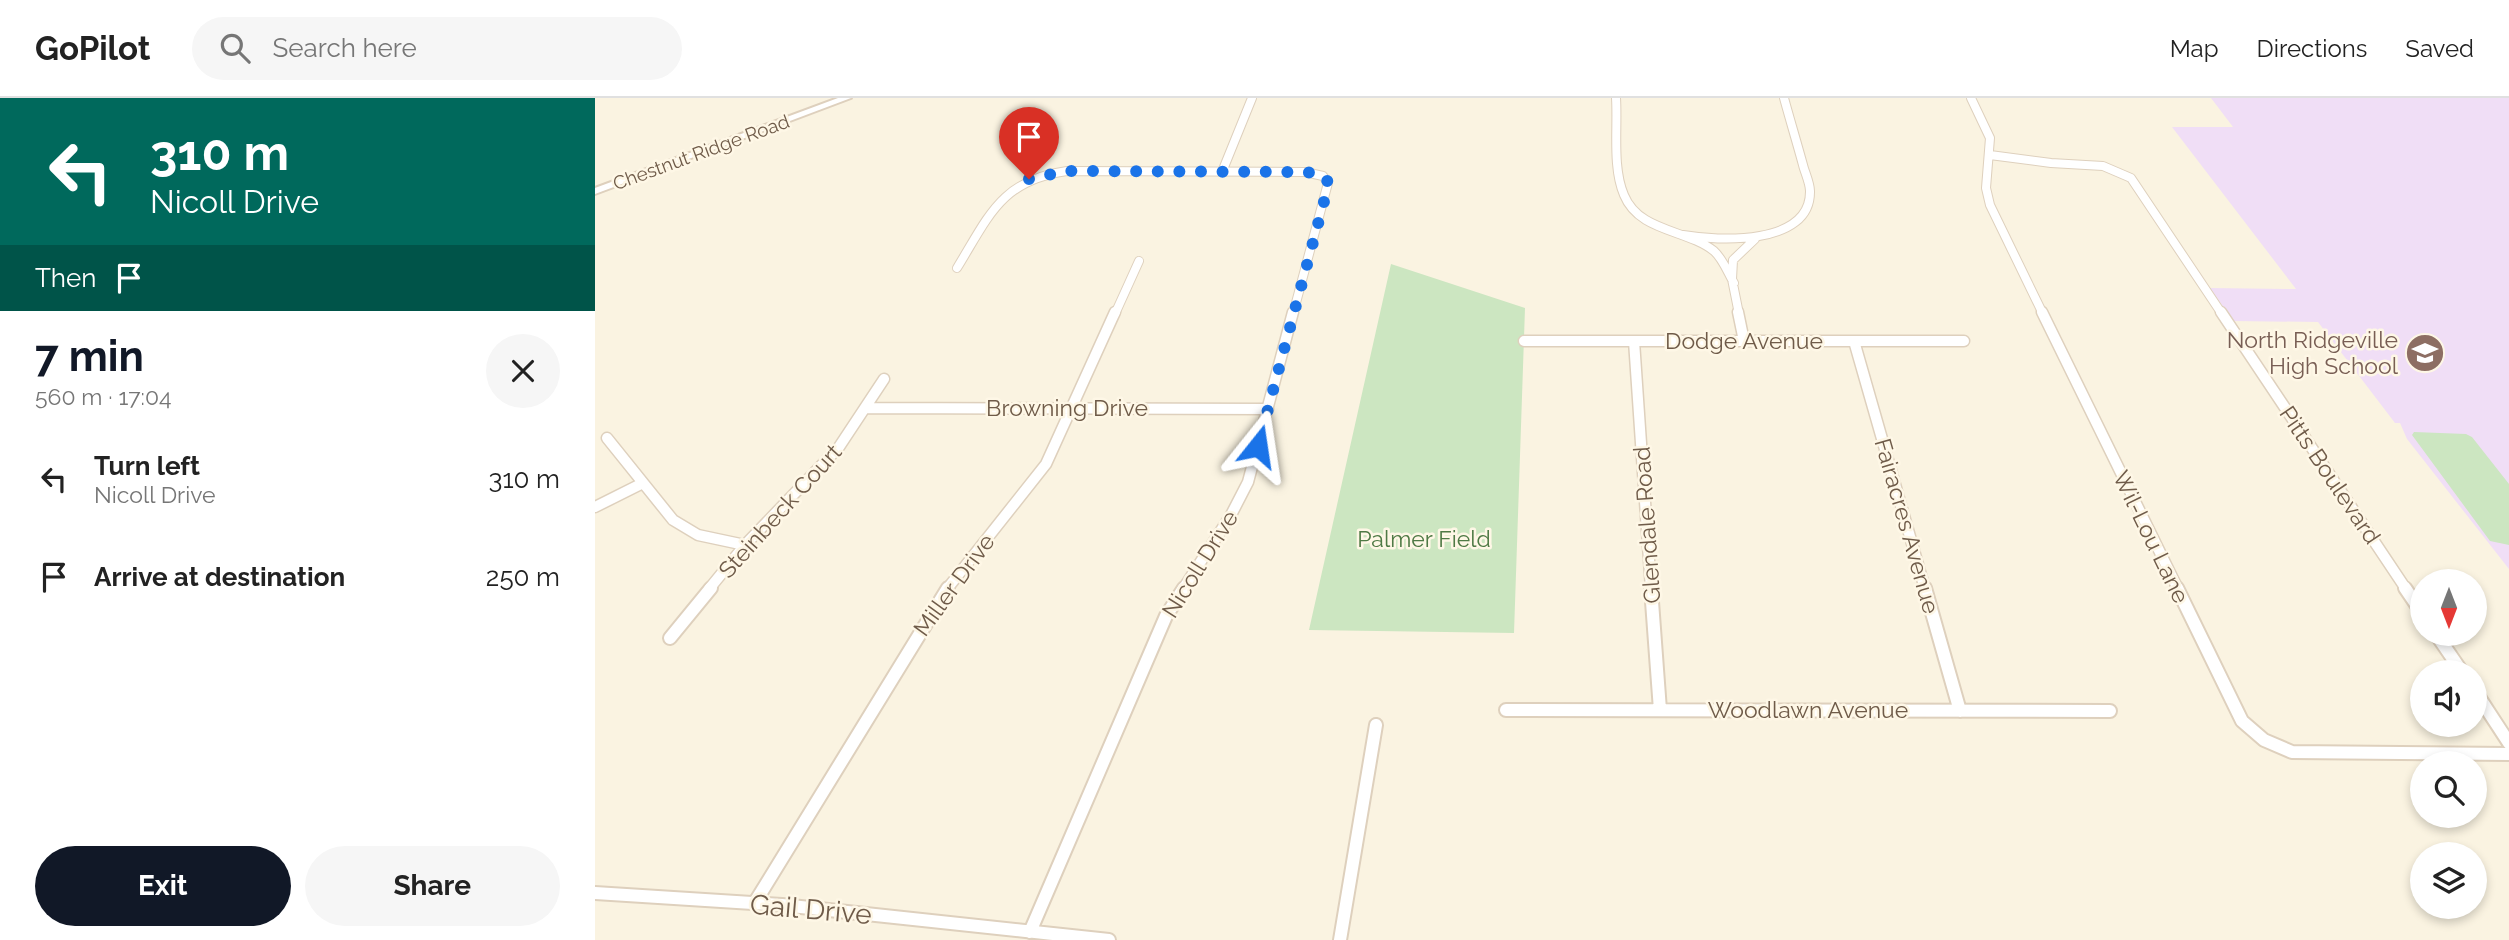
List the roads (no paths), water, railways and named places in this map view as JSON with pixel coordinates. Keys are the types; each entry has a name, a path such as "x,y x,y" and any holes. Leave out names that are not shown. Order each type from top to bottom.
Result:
{"street":[{"name":"Chestnut Ridge Road","path":"595,191 846,98"},
{"path":"1222,172 1252,98"},
{"path":"1616,98 1622,186 1627,199 1647,220 1716,253 1734,283"},
{"path":"1744,341 1734,283 1733,260 1749,242 1791,224 1804,212 1810,200 1809,186 1784,98"},
{"name":"Wil-Lou Lane","path":"1971,98 1990,136 1990,155 1984,180 1990,205 2242,721 2264,740 2292,752 2509,754"},
{"name":"Pitts Boulevard","path":"1990,155 2036,162 2105,166 2131,178 2410,595"},
{"name":"Nicoll Drive","path":"957,268 1003,197 1021,182 1058,172 1314,173 1323,176 1328,183 1248,482 1231,514 1166,616 1030,932"},
{"path":"1683,235 1725,240 1759,237"},
{"name":"Miller Drive","path":"754,904 928,617 960,570 1040,473 1139,261"},
{"name":"Dodge Avenue","path":"1524,341 1964,341"},
{"name":"Glendale Road","path":"1634,341 1660,710"},
{"name":"Fairacres Avenue","path":"1854,341 1960,711"},
{"name":"Steinbeck Court","path":"670,638 745,545 827,462 884,379"},
{"name":"Browning Drive","path":"866,408 1268,409"},
{"path":"607,438 681,525 709,538 745,545"},
{"path":"595,507 643,483"},
{"path":"2487,709 2509,743"},
{"name":"Woodlawn Avenue","path":"1506,710 2110,711"},
{"path":"1340,940 1376,725"},
{"name":"Gail Drive","path":"595,892 754,904 1109,940"}],"place":[{"name":"North Ridgeville High School","path":"2425,353"}],"park label":[{"name":"Palmer Field","path":"1424,539"}]}
